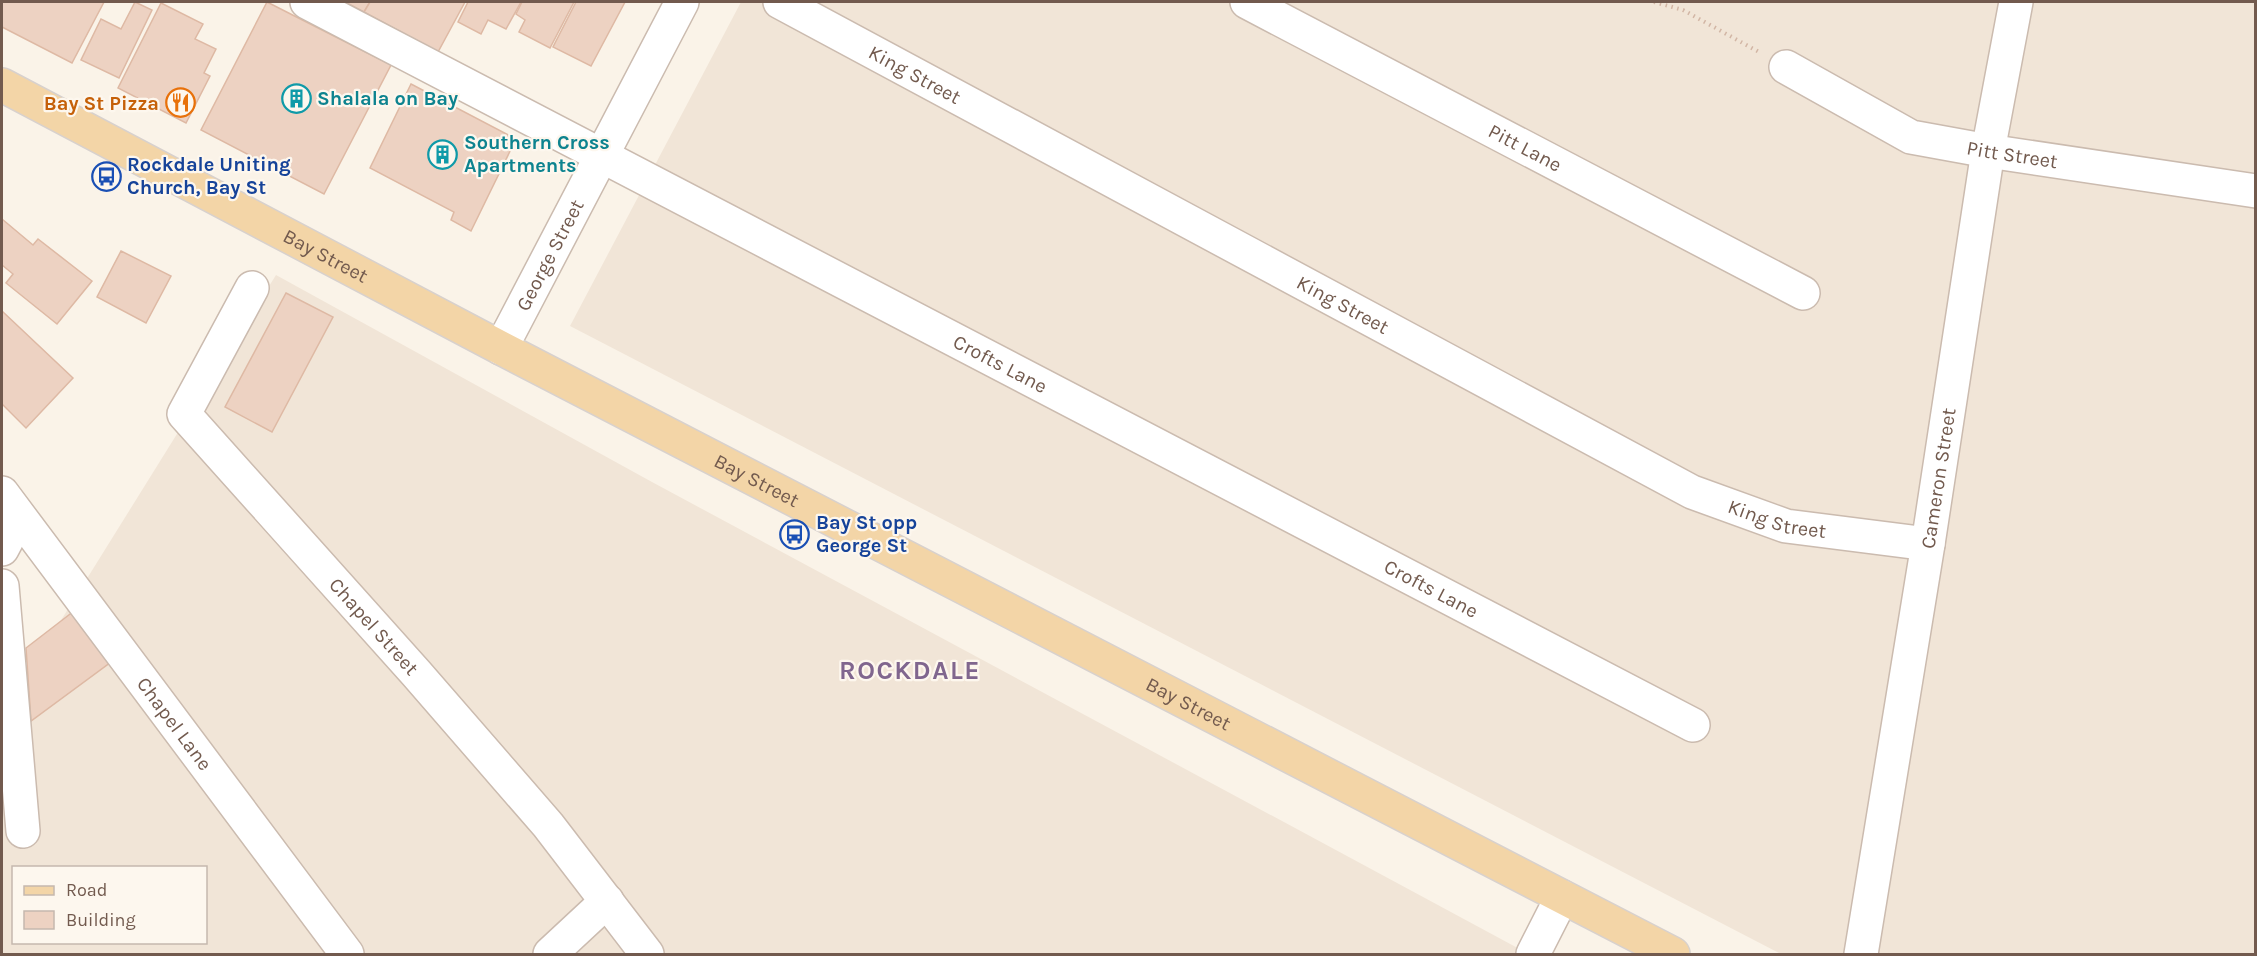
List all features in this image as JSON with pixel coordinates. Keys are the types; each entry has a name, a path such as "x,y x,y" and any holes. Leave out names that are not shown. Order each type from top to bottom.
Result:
{"main road":[{"name":"Bay Street","path":"2,85 501,348 1672,954"}],"street":[{"name":"Crofts Lane","path":"307,2 1693,724"},
{"name":"George Street","path":"501,348 682,2"},
{"name":"King Street","path":"780,2 1692,492 1786,526 1928,544"},
{"name":"Pitt Lane","path":"1246,2 1803,293"},
{"name":"Cameron Street","path":"1861,954 1928,544 1988,151 2016,2"},
{"name":"Pitt Street","path":"1786,67 1911,137 1988,151 2256,191"},
{"name":"Chapel Street","path":"252,288 184,414 416,673 548,825 647,954"},
{"path":"2,549 10,505"},
{"name":"Chapel Lane","path":"10,505 347,954"},
{"path":"2,586 23,831"},
{"path":"1533,954 1562,897"},
{"path":"550,954 607,901"}],"path":[{"path":"1654,2 1683,10 1786,67"}],"shaded area":[{"path":"741,2 2255,2 2255,954 1781,954 570,326"},
{"path":"276,275 652,482 1529,954 2,954 2,715"}],"building":[{"path":"2,2 104,2 72,63 2,27"},
{"path":"135,2 152,10 119,78 81,60 101,19 121,29"},
{"name":"Shalala on Bay","path":"267,2 391,65 324,194 201,130"},
{"path":"345,2 370,2 364,12"},
{"path":"370,2 465,2 438,52 364,12"},
{"path":"468,2 521,2 506,29 488,20 481,34 458,22"},
{"path":"522,2 574,2 550,48 519,32 525,20 516,14"},
{"path":"576,2 625,2 591,66 553,47"},
{"path":"161,3 203,24 195,39 216,49 204,73 210,76 186,123 118,88"},
{"name":"Southern Cross Apartments","path":"411,84 516,139 471,231 451,220 454,212 370,168"},
{"path":"2,219 33,245 38,239 92,281 57,324 6,283 13,274 2,265"},
{"path":"121,251 171,276 146,323 97,297"},
{"path":"286,293 333,317 272,432 225,407"},
{"path":"2,311 73,378 26,428 2,404"},
{"path":"74,611 111,662 31,721 26,648"}],"place":[{"name":"Shalala on Bay","path":"296,98"},
{"name":"Bay St Pizza","path":"180,103"},
{"name":"Southern Cross Apartments","path":"443,154"},
{"name":"Rockdale Uniting Church, Bay St","path":"106,176"},
{"name":"Bay St opp George St","path":"795,534"}],"district":[{"name":"ROCKDALE","path":"910,670"}]}
